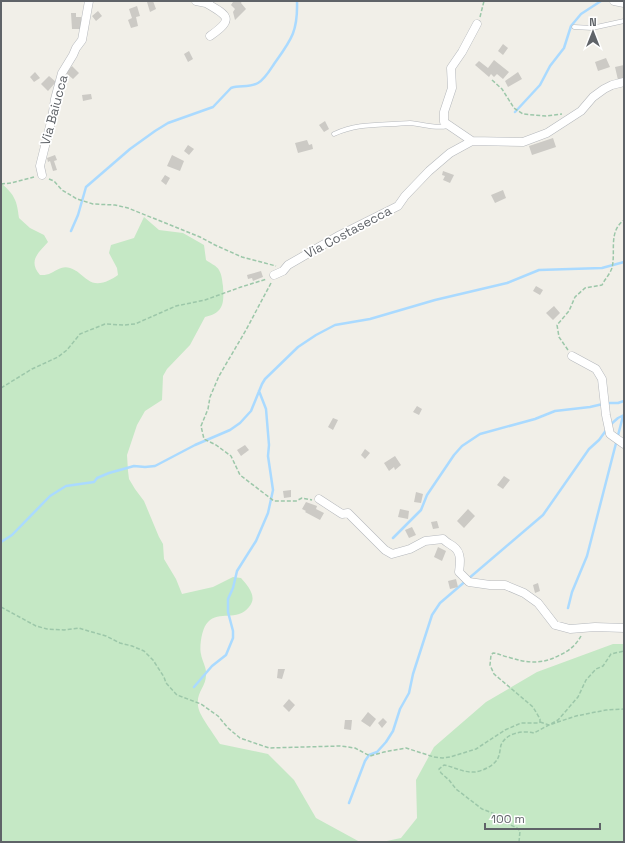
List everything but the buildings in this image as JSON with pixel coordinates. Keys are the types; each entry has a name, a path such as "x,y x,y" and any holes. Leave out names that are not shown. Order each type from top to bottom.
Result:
{"street":[{"name":"Via Baiucca","path":"42,175 40,166 62,73 82,40 89,1"},
{"path":"196,1 207,2 225,15 226,19 224,25 210,36"},
{"path":"614,1 624,3"},
{"path":"472,142 444,122 443,117 452,88 450,68 452,63 462,52 477,24"},
{"name":"Via Costasecca","path":"274,275 283,271 288,265 340,235 398,206 405,196 429,171 450,153 472,142 523,142 547,133 581,111 593,97 604,88 624,82"},
{"path":"572,356 596,369 602,379 606,415 610,434 624,444"},
{"path":"320,499 342,514 348,513 385,550 392,554 410,549 425,541 443,539 448,544 455,547 459,555 459,572 469,582 490,585 505,585 524,593 538,603 555,625 570,629 624,628"}],"lane":[{"path":"574,27 592,28 624,21"},
{"path":"334,134 348,128 368,125 411,123 442,127 448,125"}],"path":[{"path":"477,24 484,1"},
{"path":"492,80 502,89 514,108 523,114 546,116 562,114"},
{"path":"1,184 42,175 54,181 62,190 77,199 93,204 115,205 128,208 200,236 252,260 280,267 283,271"},
{"path":"572,356 559,337 557,325 569,311 575,297 585,288 602,285 611,270 614,258 613,237 617,227 624,220"},
{"path":"1,388 32,369 58,357 67,350 80,334 106,324 135,324 176,306 205,300 261,281 274,275"},
{"path":"274,275 246,330 219,376 210,396 208,409 201,426 204,439 216,445 231,456 240,475 274,501 296,501 302,498 310,500 320,499"},
{"path":"1,607 36,626 47,629 64,630 79,628 106,636 144,652 153,660 164,677 166,683 177,695 201,704 218,716 228,728 240,738 269,748 340,746 355,748 370,756 406,748 434,757 443,758 476,749 505,730 521,723 539,724 540,722 549,725 576,716 606,710 624,709"},
{"path":"540,722 540,719 533,707 494,674 490,665 491,655 492,653 497,653 502,656 534,663 542,662 569,651 579,640 585,628"},
{"path":"519,842 520,831 517,828 502,821 495,814 482,809 456,790 449,780 441,773 440,769 444,765 475,772 496,762 499,757 501,744 505,740 512,735 528,731 534,733 558,720 578,698 586,680 596,669 603,666 611,654 624,651"}],"green space":[{"path":"1,183 12,195 17,207 19,218 30,228 44,235 48,242 38,254 35,261 36,270 40,275 48,274 67,267 75,270 88,280 95,283 111,279 118,275 117,268 109,253 111,245 134,238 144,217 159,230 183,233 204,245 206,260 219,270 223,286 222,306 216,313 205,317 190,345 167,369 163,376 162,400 145,411 137,425 127,455 129,479 144,501 163,544 164,559 176,579 182,594 213,587 233,577 241,578 251,592 253,599 252,603 244,611 239,614 212,619 204,628 200,651 206,670 206,675 199,695 198,704 200,713 205,722 220,744 268,754 294,780 316,818 360,842 1,842"},
{"path":"613,644 624,644 624,842 382,842 401,838 417,818 416,780 434,747 486,702 537,672"}],"waterway":[{"path":"71,231 78,215 86,187 130,149 168,123 213,107 231,88 251,85 258,83 263,79 289,42 295,28 297,1"},
{"path":"515,112 540,85 550,66 564,48 571,26 581,14 601,1"},
{"path":"1,542 12,535 50,496 66,486 94,482 97,478 109,473 134,466 155,466 195,445 230,430 240,423 251,411 265,379 298,347 335,325 370,319 435,300 507,283 539,270 602,268 624,262"},
{"path":"194,687 212,666 226,655 233,638 233,631 228,612 228,599 233,588 237,571 256,541 268,513 273,490 268,456 269,445 266,409 259,391"},
{"path":"393,538 421,510 427,495 454,455 462,446 480,434 535,419 555,411 624,401"},
{"path":"610,425 624,415"},
{"path":"568,608 572,592 587,556 623,416"},
{"path":"349,803 365,761 369,755 377,752 393,731 400,709 409,693 413,674 432,615 440,603 543,515 589,449 599,440 607,429"}]}
